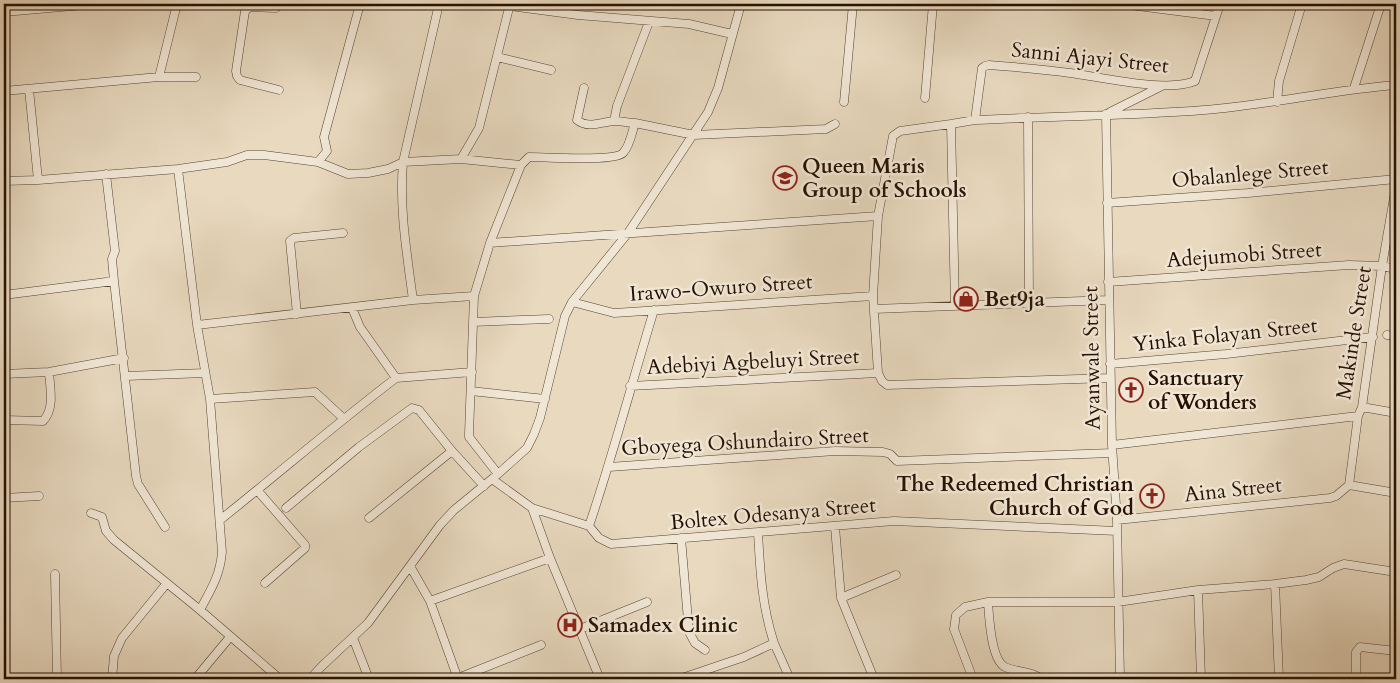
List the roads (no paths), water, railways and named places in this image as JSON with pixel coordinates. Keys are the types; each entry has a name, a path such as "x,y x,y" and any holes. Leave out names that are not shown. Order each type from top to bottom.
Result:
{"street":[{"path":"4,12 95,4"},
{"path":"159,78 176,8 181,4"},
{"path":"278,4 276,8 250,7 245,11 236,71 240,80 278,90"},
{"path":"318,162 327,151 324,137 360,4"},
{"path":"413,300 401,188 404,162 439,4"},
{"path":"310,679 368,623 440,525 454,510 527,448 534,434 545,399 565,316 572,302 628,233 708,112 718,88 741,4"},
{"path":"844,102 853,4"},
{"path":"925,98 933,4"},
{"path":"1122,4 1216,16"},
{"name":"Sanni Ajayi Street","path":"975,120 982,68 990,64 1068,72 1163,86 1195,81 1220,4"},
{"path":"1277,102 1279,80 1302,4"},
{"path":"1354,88 1382,4"},
{"path":"461,159 479,128 510,5 578,15 689,24 732,34"},
{"path":"614,121 617,106 648,22"},
{"path":"497,57 551,70"},
{"path":"4,91 159,78 196,77"},
{"path":"1110,378 887,385 882,381 878,373 873,296 878,216 893,136 900,131 975,120 1203,110 1277,102 1354,88 1396,85"},
{"path":"1106,114 1163,86"},
{"path":"584,88 577,120 585,124 614,121 635,123 694,135 826,129 835,124"},
{"path":"30,89 38,180"},
{"name":"Ayanwale Street","path":"1106,114 1110,378 1112,453 1117,520 1120,679"},
{"path":"1028,117 1029,303"},
{"path":"635,123 626,150 618,156 580,158 529,157 521,165 490,243 474,296 469,437 495,477 532,508 589,526 609,467 630,386 654,310"},
{"path":"951,124 955,306"},
{"path":"4,181 178,169 228,162 247,155 264,155 318,162 348,174 375,172 404,162 461,159 521,165"},
{"path":"178,169 197,325 210,399 222,552 217,578 200,610"},
{"path":"106,174 115,251 112,259 114,281 136,476 138,484 165,527"},
{"name":"Obalanlege Street","path":"1107,203 1248,193 1396,179"},
{"name":"Makinde Street","path":"1348,485 1396,186"},
{"path":"490,243 628,233 736,228 878,216"},
{"path":"297,314 290,241 294,238 343,233"},
{"name":"Adejumobi Street","path":"1108,282 1349,266 1382,266 1396,269"},
{"path":"4,295 114,281"},
{"path":"197,325 413,300 474,296"},
{"name":"Irawo-Owuro Street","path":"572,302 614,313 873,296"},
{"path":"874,309 1109,300"},
{"path":"352,308 360,327 396,378"},
{"path":"473,322 549,319"},
{"path":"1387,334 1396,336"},
{"name":"Yinka Folayan Street","path":"1110,364 1226,354 1373,337"},
{"path":"4,374 49,372 124,358"},
{"path":"4,420 43,420 48,416 50,409 49,372"},
{"path":"220,520 344,418 396,378 472,372"},
{"path":"126,376 205,373"},
{"name":"Adebiyi Agbeluyi Street","path":"630,386 878,373"},
{"path":"471,391 545,399"},
{"path":"210,399 315,392 344,418"},
{"path":"1362,407 1396,413"},
{"path":"286,508 359,447 412,408 419,410 452,451 484,486"},
{"path":"1112,445 1358,416"},
{"path":"369,518 452,451"},
{"name":"Gboyega Oshundairo Street","path":"609,467 836,451 883,452 890,454 897,461 1112,453"},
{"path":"1348,485 1396,493"},
{"name":"Aina Street","path":"1117,520 1330,498 1336,496 1348,485"},
{"path":"257,490 305,545 305,548 265,583"},
{"path":"4,498 39,496"},
{"path":"532,508 550,558 600,679"},
{"path":"90,514 102,517 109,536 200,610 280,679"},
{"name":"Boltex Odesanya Street","path":"589,526 599,538 612,544 894,521 1117,531"},
{"path":"835,527 841,598 874,679"},
{"path":"758,532 766,619 790,679"},
{"path":"681,538 689,632 695,643 705,650"},
{"path":"430,601 550,558"},
{"path":"973,679 954,629 956,615 965,607 988,602 1118,602 1198,590 1275,584 1319,577 1333,568 1344,564 1396,572"},
{"path":"410,566 430,601 458,679 541,645"},
{"path":"55,574 57,679"},
{"path":"841,598 896,575"},
{"path":"112,679 114,656 122,638 167,583"},
{"path":"1275,584 1279,679"},
{"path":"1198,590 1201,679"},
{"path":"580,629 647,602"},
{"path":"988,602 991,640 1000,663 1005,667 1033,674 1039,677 1039,679"},
{"path":"4,634 5,679"},
{"path":"195,679 230,637"},
{"path":"353,638 369,679"},
{"path":"679,679 744,657 774,643"},
{"path":"1356,679 1356,652 1358,649 1363,647 1396,652"}],"place":[{"name":"Queen Maris Group of Schools","path":"785,178"},
{"name":"Bet9ja","path":"966,299"},
{"name":"Sanctuary of Wonders","path":"1131,390"},
{"name":"The Redeemed Christian Church of God","path":"1152,496"},
{"name":"Samadex Clinic","path":"570,625"}]}
